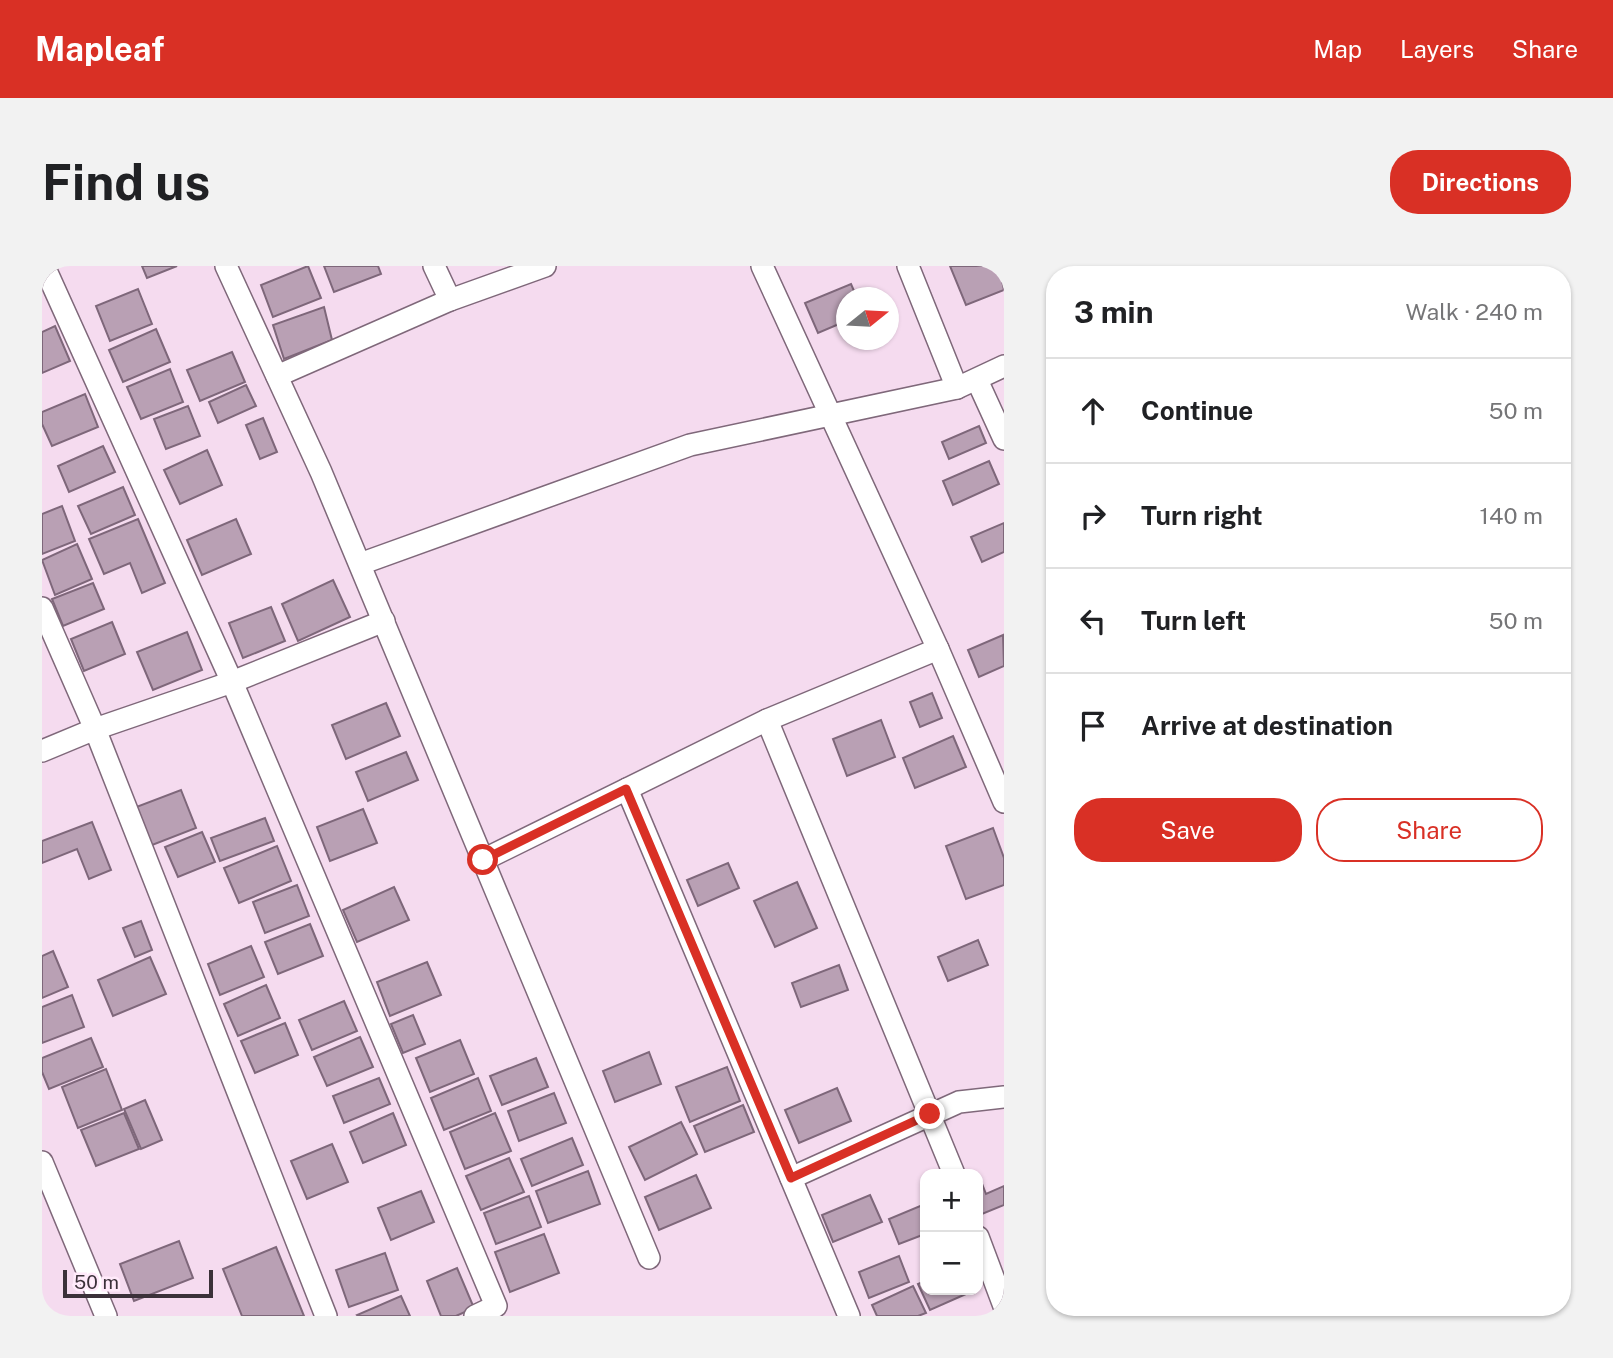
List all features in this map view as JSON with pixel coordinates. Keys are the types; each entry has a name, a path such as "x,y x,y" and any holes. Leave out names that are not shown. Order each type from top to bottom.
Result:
{"street":[{"path":"44,266 232,682 496,1306 475,1316"},
{"path":"226,266 384,621 649,1258"},
{"path":"434,266 450,300"},
{"path":"277,376 450,300 545,266"},
{"path":"762,266 938,649 1004,802"},
{"path":"908,266 957,388"},
{"path":"359,564 690,445 957,388 1004,366"},
{"path":"977,380 1004,439"},
{"path":"42,608 95,729 326,1316"},
{"path":"42,751 95,729 232,682 384,621"},
{"path":"483,860 767,720 938,649"},
{"path":"767,720 952,1169"},
{"path":"626,789 849,1316"},
{"path":"791,1178 959,1102 1004,1097"},
{"path":"42,1162 106,1316"},
{"path":"983,1250 1004,1306"}],"building":[{"path":"142,266 177,266 147,278"},
{"path":"308,266 321,298 273,317 261,285"},
{"path":"324,266 378,266 381,274 334,292"},
{"path":"950,266 999,266 1004,290 966,305"},
{"path":"138,289 152,324 110,341 96,306"},
{"path":"836,290 836,325 818,333 805,303"},
{"path":"324,307 332,340 284,359 273,325"},
{"path":"55,326 70,361 42,373 42,332"},
{"path":"156,329 170,362 123,382 109,350"},
{"path":"232,352 245,382 200,401 187,370"},
{"path":"170,369 183,402 141,419 127,387"},
{"path":"246,385 256,406 218,423 209,402"},
{"path":"85,394 98,427 52,446 42,424 42,412"},
{"path":"188,406 200,436 166,449 154,419"},
{"path":"263,418 277,452 260,459 246,425"},
{"path":"979,426 986,443 949,459 942,442"},
{"path":"103,446 115,472 69,492 58,466"},
{"path":"207,450 222,485 180,504 164,470"},
{"path":"989,461 999,484 953,505 943,481"},
{"path":"123,487 135,515 91,534 78,506"},
{"path":"62,506 75,541 42,554 42,514"},
{"path":"138,519 165,583 142,593 130,563 104,574 89,539"},
{"path":"236,519 251,554 202,575 187,540"},
{"path":"1004,523 1004,552 982,562 971,537"},
{"path":"77,544 92,579 55,595 42,560"},
{"path":"333,580 350,617 298,641 282,604"},
{"path":"93,583 104,609 63,626 52,599"},
{"path":"271,607 285,641 243,658 229,623"},
{"path":"112,622 125,654 84,671 71,639"},
{"path":"187,632 202,670 153,690 137,652"},
{"path":"1003,635 1004,666 979,677 968,650"},
{"path":"932,693 942,718 920,727 910,702"},
{"path":"386,703 400,736 346,759 332,725"},
{"path":"881,720 895,757 847,776 833,739"},
{"path":"953,736 966,767 915,788 903,758"},
{"path":"406,752 418,780 368,801 356,772"},
{"path":"181,790 196,828 147,847 131,809"},
{"path":"363,809 377,843 330,861 317,827"},
{"path":"265,818 274,841 220,861 211,838"},
{"path":"92,822 111,870 89,879 77,849 42,863 42,841"},
{"path":"993,828 1004,858 1004,885 966,899 946,846"},
{"path":"202,832 215,862 178,877 165,847"},
{"path":"277,846 291,881 239,903 224,868"},
{"path":"728,863 739,888 698,906 687,880"},
{"path":"797,882 817,928 775,947 754,901"},
{"path":"297,885 309,916 265,933 253,902"},
{"path":"394,887 409,920 357,942 343,910"},
{"path":"141,921 152,950 135,957 123,928"},
{"path":"310,924 323,956 278,974 265,942"},
{"path":"978,940 988,965 948,981 938,957"},
{"path":"251,946 264,977 220,995 208,964"},
{"path":"53,951 68,987 42,998 42,956"},
{"path":"150,957 166,994 113,1016 98,980"},
{"path":"427,962 441,995 390,1016 377,982"},
{"path":"839,965 848,990 801,1007 792,983"},
{"path":"266,985 280,1018 238,1036 224,1004"},
{"path":"72,995 84,1027 42,1043 42,1007"},
{"path":"344,1001 357,1031 312,1050 299,1020"},
{"path":"413,1015 425,1044 403,1053 391,1024"},
{"path":"285,1023 298,1055 255,1073 241,1041"},
{"path":"360,1037 373,1067 327,1086 314,1057"},
{"path":"91,1038 103,1067 49,1089 42,1072 42,1058"},
{"path":"460,1040 474,1074 430,1092 416,1058"},
{"path":"649,1052 661,1084 615,1102 603,1071"},
{"path":"536,1058 548,1087 502,1105 490,1076"},
{"path":"727,1067 740,1101 690,1122 676,1087"},
{"path":"106,1069 122,1110 78,1128 62,1087"},
{"path":"379,1078 390,1104 344,1123 333,1096"},
{"path":"478,1078 491,1111 444,1130 431,1098"},
{"path":"837,1088 851,1121 799,1143 785,1110"},
{"path":"554,1093 566,1123 519,1141 508,1111"},
{"path":"145,1100 162,1140 141,1149 124,1109"},
{"path":"743,1105 754,1132 705,1152 694,1126"},
{"path":"124,1113 139,1149 96,1166 81,1130"},
{"path":"393,1113 406,1145 363,1163 350,1132"},
{"path":"495,1113 511,1151 465,1169 450,1132"},
{"path":"681,1122 697,1154 645,1180 629,1147"},
{"path":"572,1138 583,1165 532,1186 521,1159"},
{"path":"332,1144 348,1182 307,1199 291,1161"},
{"path":"509,1158 524,1192 481,1210 466,1176"},
{"path":"588,1171 600,1204 548,1223 536,1191"},
{"path":"696,1175 711,1208 659,1230 645,1197"},
{"path":"983,1186 986,1194 1004,1186 1004,1205 983,1214"},
{"path":"421,1191 434,1222 391,1240 378,1208"},
{"path":"870,1195 882,1222 833,1242 822,1215"},
{"path":"529,1196 541,1227 496,1244 484,1213"},
{"path":"920,1206 920,1236 899,1244 889,1219"},
{"path":"544,1234 559,1273 510,1292 495,1252"},
{"path":"179,1241 193,1278 134,1301 120,1264"},
{"path":"276,1247 304,1316 242,1316 223,1269"},
{"path":"385,1253 398,1290 349,1307 336,1270"},
{"path":"899,1256 909,1282 869,1298 859,1272"},
{"path":"457,1268 474,1308 456,1316 441,1316 427,1281"},
{"path":"913,1286 926,1313 918,1316 877,1316 872,1305"},
{"path":"923,1295 964,1295 930,1310"},
{"path":"401,1296 410,1316 357,1315"}],"route":[{"path":"483,860 626,789 791,1178 930,1114"}]}
